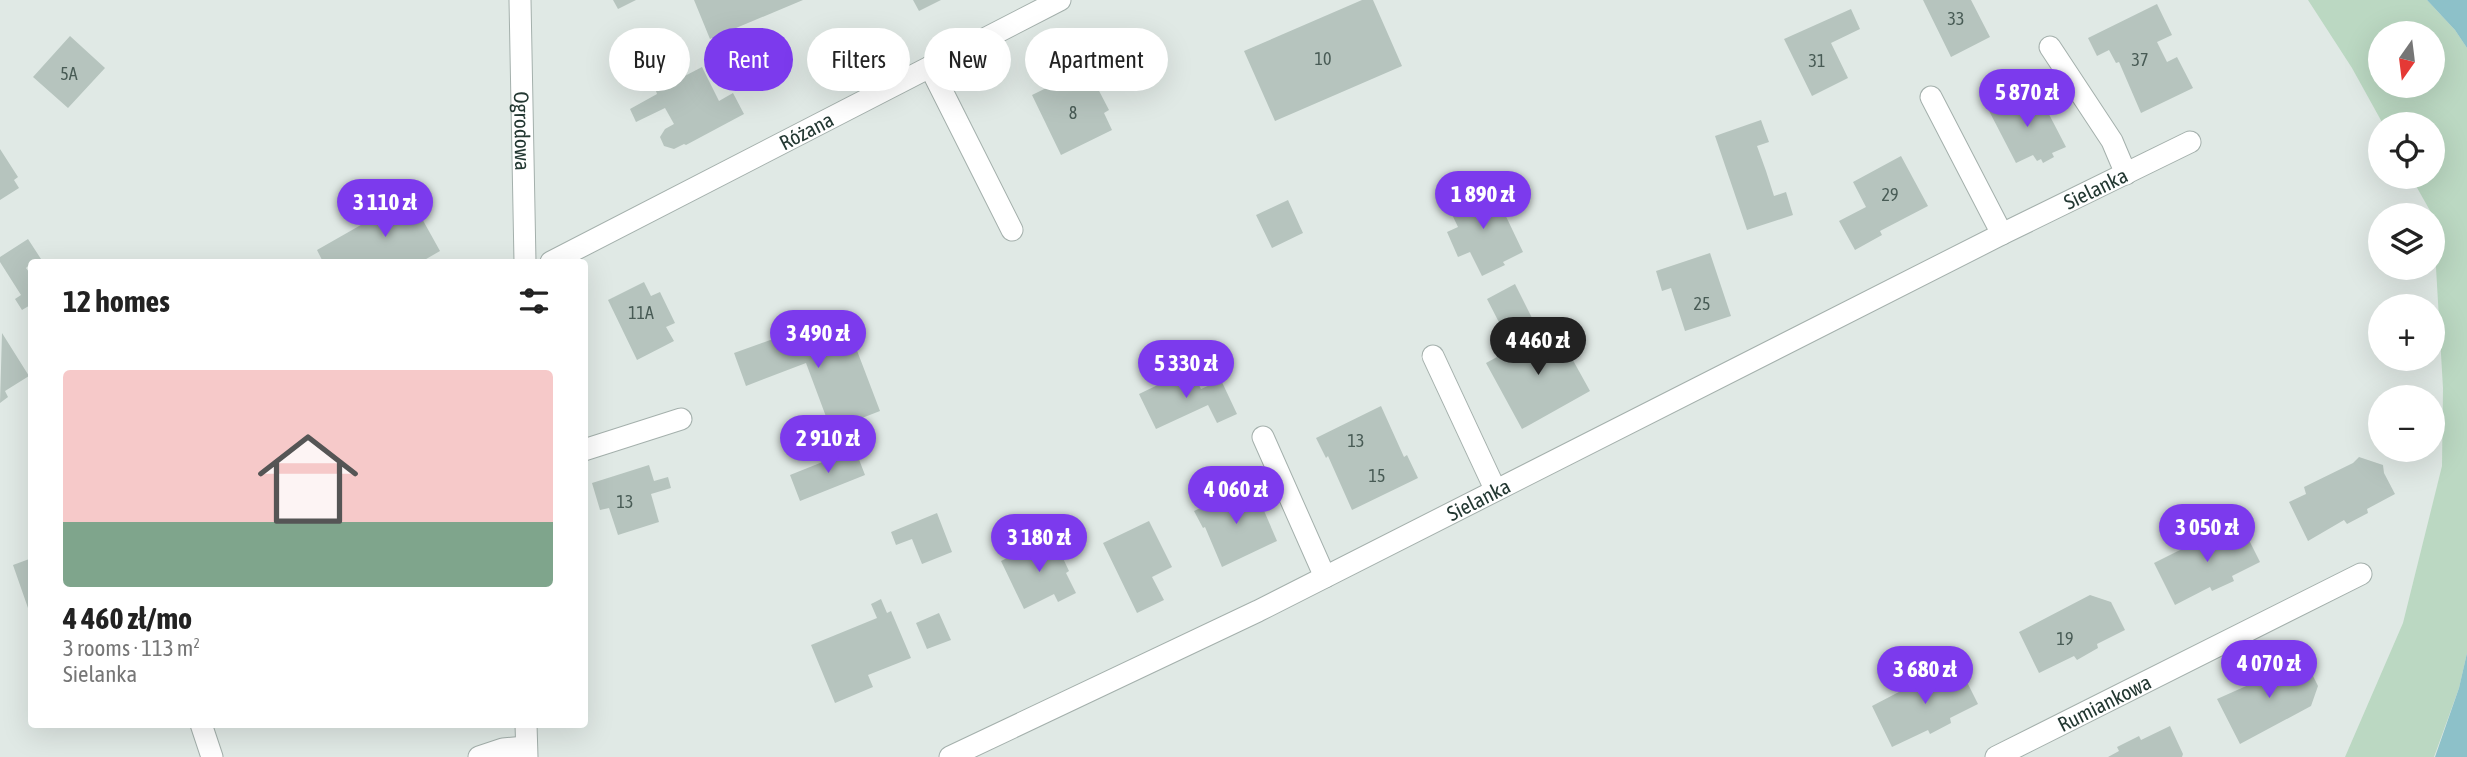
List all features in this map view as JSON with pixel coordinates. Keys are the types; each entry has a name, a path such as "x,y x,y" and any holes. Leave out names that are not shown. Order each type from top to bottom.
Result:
{"street":[{"name":"Ogrodowa","path":"520,0 525,259"},
{"name":"Różana","path":"1006,28 1060,0"},
{"path":"2050,47 2112,142 2126,174"},
{"name":"Różana","path":"557,259 924,70"},
{"path":"942,91 1012,230"},
{"path":"1931,97 2002,234"},
{"name":"Sielanka","path":"950,757 1258,611 1495,489 2190,142"},
{"path":"1433,356 1495,489"},
{"path":"588,449 681,419"},
{"path":"1263,437 1325,577"},
{"name":"Rumiankowa","path":"1996,757 2361,574"},
{"path":"202,728 212,757"},
{"path":"479,757 503,749 526,752 526,728"}],"green space":[{"path":"2308,0 2427,0 2455,30 2467,48 2467,653 2459,688 2434,757 2345,757 2403,623 2442,462 2445,462 2445,385 2443,385 2442,371 2445,371 2445,294 2438,294 2437,280 2445,280 2445,203 2426,203 2418,189 2445,189 2445,112 2376,112 2369,98 2445,98 2445,21 2368,21 2368,97"}],"water":[{"path":"2427,0 2467,0 2467,48 2455,30"},
{"path":"2467,653 2467,757 2435,757 2459,688"}],"building":[{"path":"613,0 636,0 618,9"},
{"path":"694,0 803,0 736,28 705,28"},
{"path":"913,0 941,0 919,11"},
{"path":"1362,0 1373,0 1402,66 1275,121 1244,51"},
{"path":"1923,0 1971,0 1990,37 1951,57"},
{"path":"2157,4 2172,35 2157,42 2167,62 2177,57 2193,88 2141,113 2119,62 2116,63 2109,50 2097,56 2088,38"},
{"path":"1851,9 1860,29 1831,43 1848,78 1812,96 1784,39"},
{"path":"70,36 105,68 68,108 33,77"},
{"path":"702,67 704,91 714,91 719,101 733,93 744,114 674,149 664,146 660,137 665,129 674,124 665,108 636,122 630,109 657,94 656,91 690,91 690,73"},
{"path":"1040,91 1099,91 1109,110 1104,113 1112,130 1061,155 1032,95"},
{"path":"2039,95 2066,147 2052,153 2054,157 2043,163 2041,159 2037,161 2033,155 2016,163 1986,105 2003,96 2011,110"},
{"path":"1761,120 1769,142 1757,146 1774,196 1786,192 1793,215 1747,230 1715,136"},
{"path":"0,149 18,177 14,180 19,188 0,200"},
{"path":"1901,156 1928,206 1880,231 1882,235 1855,250 1839,221 1866,207 1853,182"},
{"path":"1491,185 1523,252 1503,262 1505,265 1482,276 1470,252 1458,257 1447,232 1458,227 1447,204"},
{"path":"410,197 440,251 426,259 322,259 317,250"},
{"path":"1288,200 1303,233 1272,248 1256,215"},
{"path":"28,239 41,259 28,259 28,306 22,310 15,299 21,295 0,262 0,257"},
{"path":"1710,253 1731,316 1685,331 1671,288 1662,291 1656,271"},
{"path":"644,282 651,296 660,292 675,323 666,327 674,341 637,360 608,300"},
{"path":"1515,284 1533,320 1505,334 1487,299"},
{"path":"845,319 880,411 831,430 806,363 746,386 734,353 798,330 800,336"},
{"path":"1554,326 1590,391 1522,429 1486,363"},
{"path":"2,333 28,377 5,391 8,397 0,403"},
{"path":"1191,369 1201,389 1221,380 1237,414 1217,423 1208,405 1156,429 1139,394"},
{"path":"1381,406 1404,457 1407,455 1418,478 1352,510 1328,456 1326,458 1316,438"},
{"path":"855,449 865,475 800,501 790,475"},
{"path":"2359,457 2383,465 2384,473 2395,494 2367,509 2368,513 2347,524 2344,520 2308,541 2289,502 2306,494 2304,487 2353,463"},
{"path":"649,465 654,481 668,477 671,488 651,494 659,522 618,535 609,508 600,510 592,483"},
{"path":"1249,485 1257,501 1259,499 1277,541 1222,567 1205,527 1203,528 1194,511"},
{"path":"937,513 952,552 922,564 912,539 896,545 891,532"},
{"path":"1149,521 1172,567 1152,577 1164,600 1137,613 1103,543"},
{"path":"2226,527 2246,534 2260,562 2232,576 2234,581 2212,591 2210,587 2175,605 2154,563"},
{"path":"1049,538 1057,556 1061,554 1069,571 1066,573 1076,593 1058,602 1054,594 1024,609 1001,561"},
{"path":"28,559 28,608 13,565"},
{"path":"2090,595 2111,602 2125,630 2097,644 2098,648 2077,660 2074,656 2039,673 2019,632"},
{"path":"881,599 887,613 891,611 911,658 868,675 873,687 835,703 811,645 877,618 871,604"},
{"path":"939,613 951,640 927,649 916,623"},
{"path":"2304,658 2318,686 2311,706 2240,744 2217,699 2253,683 2252,679 2273,669 2275,673"},
{"path":"1943,669 1964,676 1978,704 1950,718 1951,723 1930,734 1928,730 1892,747 1872,706"},
{"path":"2170,726 2182,757 2108,757 2119,751 2117,747 2139,736 2141,740"}]}
